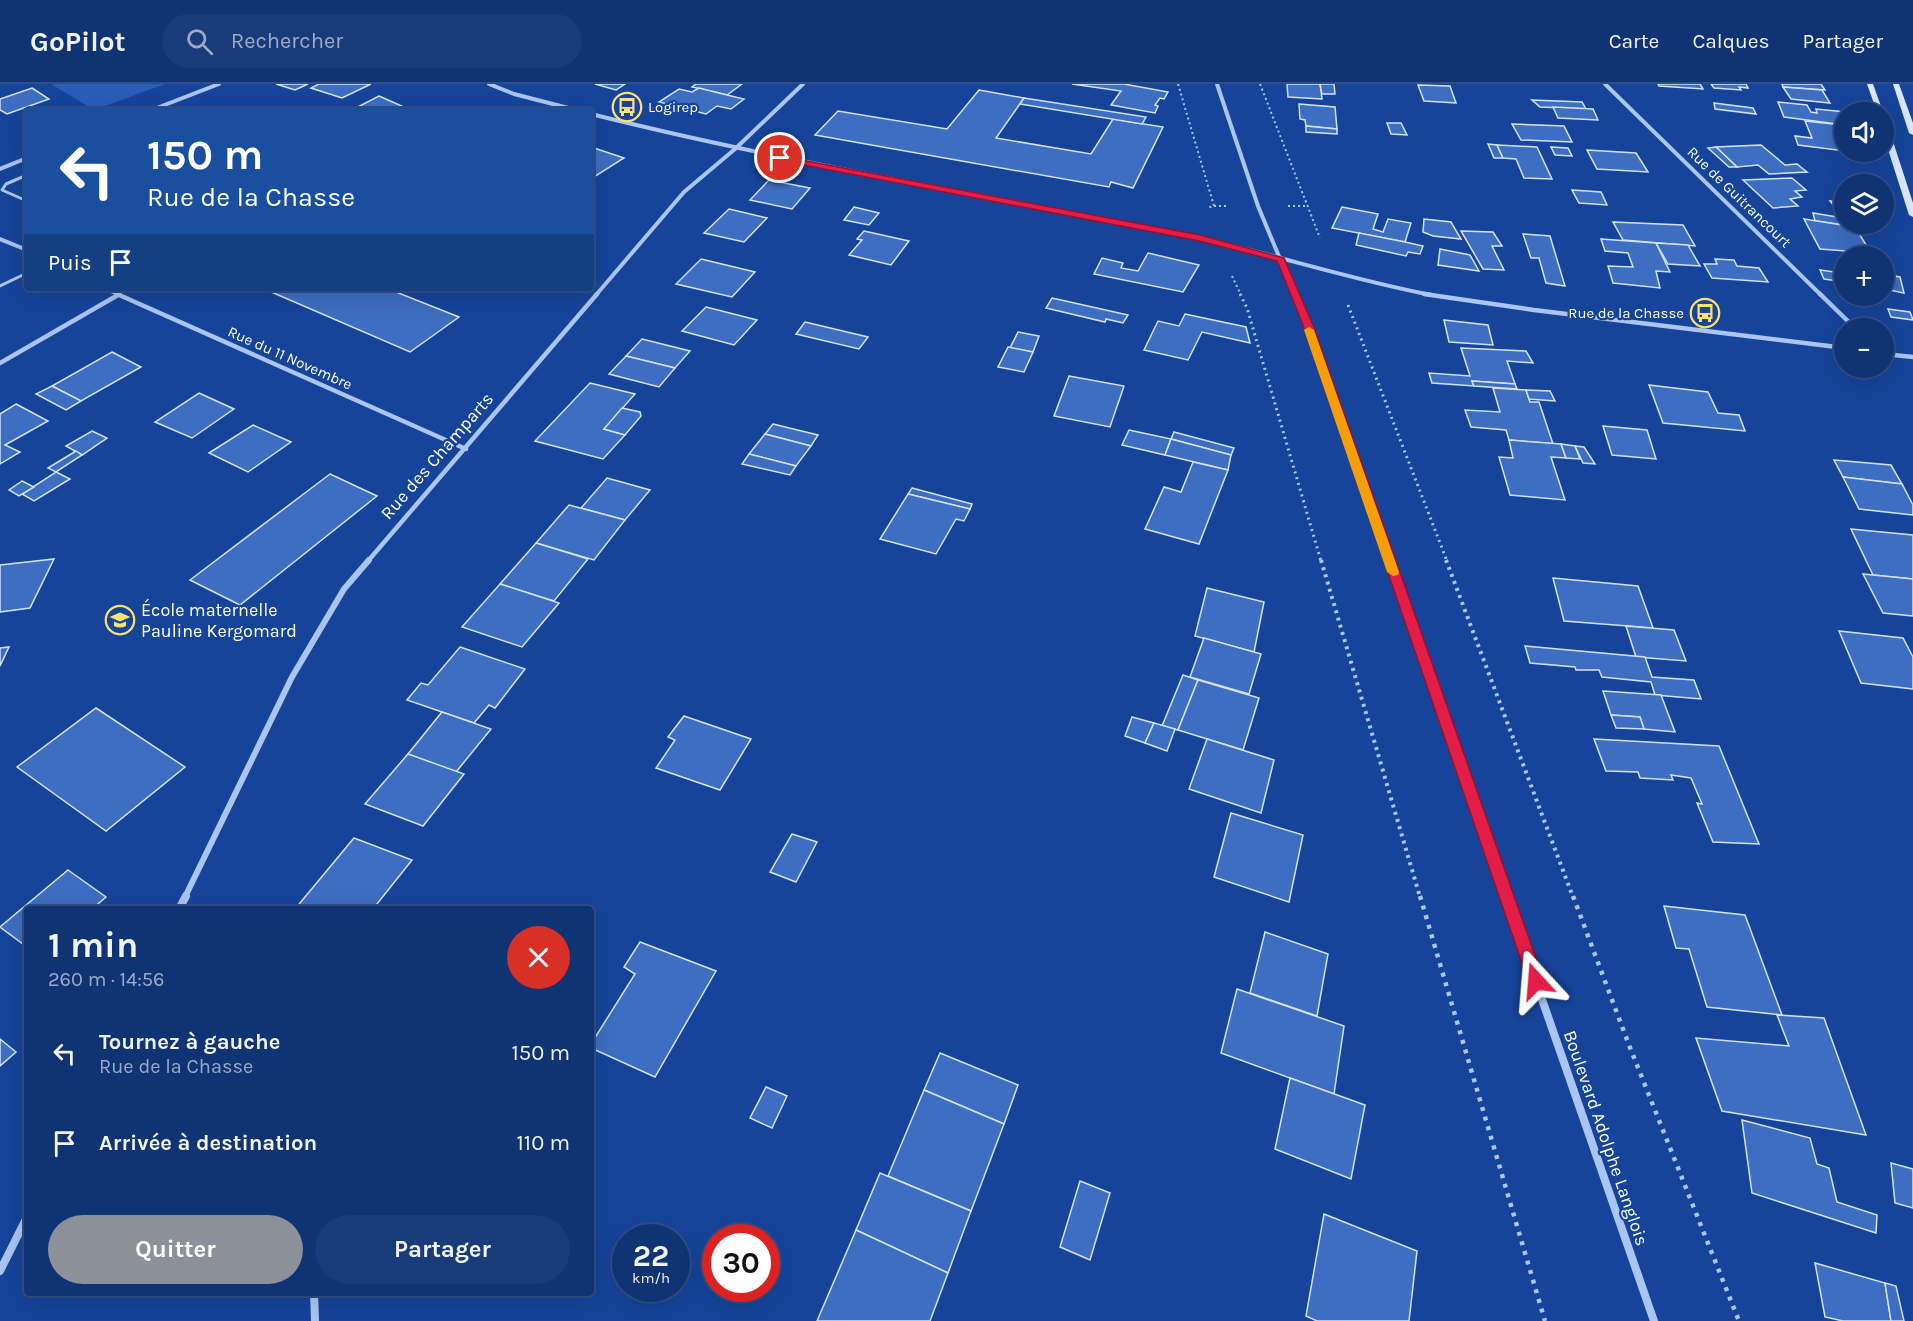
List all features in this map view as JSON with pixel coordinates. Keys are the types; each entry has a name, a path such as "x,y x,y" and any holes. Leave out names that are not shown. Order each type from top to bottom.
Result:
{"street":[{"path":"157,108 219,84"},
{"path":"489,84 514,94 568,108"},
{"name":"Rue des Champarts","path":"180,906 292,677 344,589 684,192 735,149 802,84"},
{"name":"Boulevard Adolphe Langlois","path":"1217,84 1258,206 1308,325 1654,1321"},
{"name":"Rue de Guitrancourt","path":"1605,84 1845,318"},
{"path":"1870,84 1876,102"},
{"path":"1896,84 1913,133"},
{"path":"594,115 735,149 1200,238 1334,274 1428,294 1514,307 1741,333 1834,346"},
{"path":"1894,157 1913,215"},
{"path":"0,169 24,159"},
{"path":"0,239 24,249"},
{"name":"Rue du 11 Novembre","path":"110,291 466,449"},
{"path":"0,363 118,295"},
{"path":"1894,355 1913,357"},
{"path":"0,1271 24,1223"},
{"path":"315,1296 315,1321"}],"lane":[{"path":"24,176 6,184 2,190 24,200"},
{"path":"0,286 24,274"}],"path":[{"path":"1178,84 1214,206 1182,219 1225,262 1247,308 1545,1321"},
{"path":"1260,84 1391,412 1629,1045 1739,1321"}],"shaded area":[{"path":"51,84 165,84 99,108 91,108"}],"building":[{"path":"276,84 308,84 295,90"},
{"path":"319,84 371,84 342,98 311,88"},
{"path":"595,84 625,84 616,90"},
{"path":"696,84 742,84 727,95 692,87"},
{"path":"1072,84 1124,84 1168,92 1164,99 1160,98 1155,105 1158,106 1155,113 1111,105 1121,91"},
{"path":"1287,84 1320,84 1322,99 1288,97"},
{"path":"1320,84 1334,84 1335,94 1322,94"},
{"path":"1658,84 1700,84 1703,89 1659,86"},
{"path":"1711,84 1746,84 1748,88 1739,87 1741,90 1714,88"},
{"path":"1782,84 1821,84 1825,90 1783,87"},
{"path":"1418,85 1450,86 1456,103 1424,101"},
{"path":"1783,87 1822,90 1830,103 1791,99"},
{"path":"32,88 49,99 7,114 0,110 0,99"},
{"path":"699,88 744,99 731,109 717,106 706,114 659,102 679,89 692,92"},
{"path":"979,90 1024,98 996,138 1091,154 1113,119 1163,127 1133,188 1111,182 1109,187 815,135 838,111 947,129"},
{"path":"379,96 404,107 402,108 356,108"},
{"path":"1024,98 1146,117 1142,124 1020,104"},
{"path":"1532,100 1582,102 1586,109 1540,107"},
{"path":"1778,102 1807,105 1811,112 1817,113 1816,109 1834,111 1834,124 1784,117"},
{"path":"1714,103 1753,108 1756,114 1715,109"},
{"path":"1299,104 1335,107 1337,129 1306,126 1305,120 1300,119"},
{"path":"1553,107 1593,109 1598,120 1558,118"},
{"path":"1805,121 1834,124 1834,150 1798,145 1795,136 1812,138"},
{"path":"1387,123 1401,123 1407,135 1391,134"},
{"path":"1512,124 1564,126 1572,142 1521,140"},
{"path":"1306,126 1337,129 1337,134 1306,132"},
{"path":"1488,144 1497,145 1503,158 1494,158"},
{"path":"1497,145 1537,147 1552,179 1524,178 1516,159 1503,158"},
{"path":"1761,145 1785,165 1797,164 1807,172 1769,174 1758,165 1737,167 1716,147"},
{"path":"1551,147 1568,148 1572,156 1555,155"},
{"path":"1716,147 1737,167 1729,167 1708,148"},
{"path":"594,148 624,158 594,177"},
{"path":"1587,150 1636,153 1648,172 1597,169"},
{"path":"1792,178 1806,190 1795,191 1802,197 1790,199 1798,206 1773,208 1743,180"},
{"path":"769,180 810,188 792,209 750,200"},
{"path":"1572,190 1601,192 1607,205 1579,203"},
{"path":"854,207 879,213 869,225 844,220"},
{"path":"1342,207 1378,214 1373,229 1383,232 1388,219 1411,223 1405,242 1332,228"},
{"path":"729,209 767,218 744,242 704,233"},
{"path":"1813,213 1834,216 1834,224 1815,221"},
{"path":"1424,219 1451,222 1461,239 1433,236 1423,232"},
{"path":"1804,219 1834,224 1834,234 1859,234 1867,246 1834,246 1834,250 1820,249"},
{"path":"1613,222 1683,225 1695,246 1623,240"},
{"path":"864,231 909,241 891,265 849,255 862,240 857,239"},
{"path":"1461,231 1493,232 1502,246 1492,246 1504,270 1483,269"},
{"path":"1359,233 1423,246 1420,254 1408,252 1406,256 1356,245"},
{"path":"1523,234 1550,236 1565,286 1546,283 1539,258 1531,258"},
{"path":"1601,239 1656,243 1670,272 1656,271 1660,288 1613,283 1608,266 1633,267 1628,253 1605,251"},
{"path":"1656,243 1688,245 1700,266 1668,264"},
{"path":"1440,249 1470,255 1479,271 1438,265"},
{"path":"1148,253 1199,265 1183,292 1094,274 1102,258 1123,263 1121,268 1138,271"},
{"path":"701,259 755,272 732,297 676,284"},
{"path":"1715,259 1734,260 1737,266 1759,268 1768,282 1712,278 1704,264 1717,264"},
{"path":"1820,270 1834,272 1834,280 1824,279"},
{"path":"1894,276 1900,277 1904,293 1894,291"},
{"path":"269,291 394,291 459,317 410,352"},
{"path":"1052,298 1128,315 1123,323 1106,319 1105,322 1046,308"},
{"path":"706,307 757,320 734,345 682,331"},
{"path":"1888,309 1910,312 1913,320 1891,317"},
{"path":"1185,314 1246,327 1250,343 1202,332 1188,360 1144,350 1158,321 1179,326"},
{"path":"1444,320 1488,325 1493,345 1449,342"},
{"path":"805,322 868,337 859,349 796,334"},
{"path":"1018,332 1039,336 1033,352 1010,348"},
{"path":"642,339 690,351 675,368 626,356"},
{"path":"1008,347 1033,352 1024,372 998,367"},
{"path":"1461,348 1526,351 1533,363 1507,361 1515,384 1472,381 1474,386 1432,383 1429,373 1470,376"},
{"path":"112,352 141,367 81,401 52,386"},
{"path":"626,356 675,368 659,387 609,374"},
{"path":"1069,376 1124,386 1110,427 1054,416"},
{"path":"1472,381 1515,384 1517,389 1474,386"},
{"path":"590,383 635,394 604,429 625,435 603,459 535,441"},
{"path":"1649,385 1708,392 1718,413 1739,415 1745,431 1663,423"},
{"path":"52,386 81,401 66,410 36,394"},
{"path":"1493,388 1526,390 1530,402 1539,402 1553,444 1509,440 1506,430 1471,427 1465,410 1500,412"},
{"path":"1526,390 1550,391 1555,401 1529,399"},
{"path":"199,393 234,409 192,438 155,422"},
{"path":"16,404 48,421 5,445 20,452 0,464 0,414"},
{"path":"622,408 640,412 641,416 625,435 604,429"},
{"path":"773,424 818,435 811,446 765,434"},
{"path":"253,425 291,442 248,472 209,453"},
{"path":"1603,426 1647,430 1656,459 1612,455"},
{"path":"1129,430 1171,439 1165,455 1122,445"},
{"path":"92,431 107,438 82,455 66,446"},
{"path":"1174,432 1234,448 1231,455 1171,439"},
{"path":"765,434 811,446 796,466 749,454"},
{"path":"1171,439 1231,455 1228,470 1165,455"},
{"path":"1509,440 1561,444 1566,458 1551,457 1565,500 1510,495 1499,457 1513,458"},
{"path":"1561,444 1575,446 1580,459 1566,458"},
{"path":"1575,446 1584,447 1595,464 1583,463"},
{"path":"76,451 82,455 56,472 48,468"},
{"path":"749,454 796,466 790,475 742,464"},
{"path":"1834,460 1891,465 1902,484 1843,477"},
{"path":"1193,462 1228,470 1199,544 1145,529 1164,487 1181,492"},
{"path":"56,472 70,479 34,501 22,494"},
{"path":"330,474 377,496 240,605 190,580"},
{"path":"1843,477 1902,484 1913,505 1913,515 1859,509"},
{"path":"607,478 650,490 625,520 581,508"},
{"path":"22,481 34,487 19,496 9,490"},
{"path":"912,488 972,504 970,509 908,494"},
{"path":"908,494 970,509 964,521 956,519 936,554 880,539"},
{"path":"569,505 625,520 594,560 536,543"},
{"path":"1851,529 1913,535 1913,579 1873,575"},
{"path":"536,543 588,559 554,601 500,584"},
{"path":"54,559 30,608 0,612 0,565"},
{"path":"1863,574 1913,579 1913,616 1883,613"},
{"path":"1553,578 1638,586 1653,628 1564,621"},
{"path":"500,584 559,603 522,647 462,627"},
{"path":"1207,588 1264,602 1254,652 1195,636"},
{"path":"1626,626 1674,630 1686,661 1636,657"},
{"path":"1839,631 1903,638 1913,657 1913,689 1861,683"},
{"path":"1204,638 1261,654 1249,694 1190,677"},
{"path":"1525,646 1645,657 1652,677 1694,680 1701,699 1655,695 1651,682 1602,677 1599,670 1576,670 1575,667 1530,663"},
{"path":"9,647 0,666 0,648"},
{"path":"460,647 525,669 495,708 489,705 474,723 407,700 421,683 428,685"},
{"path":"1183,675 1198,680 1178,730 1162,726"},
{"path":"1198,680 1259,698 1243,750 1178,730"},
{"path":"1603,691 1661,695 1675,732 1644,729 1640,717 1611,715"},
{"path":"96,708 185,767 106,831 17,767"},
{"path":"442,712 491,729 456,772 408,754"},
{"path":"1611,715 1640,717 1644,729 1616,728"},
{"path":"684,716 751,739 720,790 656,768 675,740 668,737"},
{"path":"1132,717 1154,723 1145,743 1125,736"},
{"path":"1154,723 1175,729 1167,751 1145,743"},
{"path":"1207,739 1274,760 1261,813 1189,789"},
{"path":"1594,739 1719,746 1759,844 1713,842 1697,803 1702,804 1691,778 1671,775 1673,780 1640,778 1638,772 1606,771"},
{"path":"408,754 464,774 423,826 365,804"},
{"path":"1231,813 1303,835 1289,902 1214,877"},
{"path":"792,834 817,842 796,882 770,872"},
{"path":"354,838 412,860 375,906 297,906"},
{"path":"68,870 106,897 96,906 25,906"},
{"path":"1664,906 1745,915 1782,1015 1707,1007 1689,949 1676,948"},
{"path":"24,907 24,945 0,927"},
{"path":"1265,932 1328,954 1317,1016 1250,993"},
{"path":"640,942 716,971 655,1077 594,1049 594,1039 635,974 624,967"},
{"path":"1237,989 1344,1026 1334,1094 1221,1053"},
{"path":"1777,1015 1824,1018 1866,1135 1722,1111 1696,1038 1789,1046"},
{"path":"0,1039 16,1052 0,1066"},
{"path":"940,1053 1018,1085 1004,1124 924,1090"},
{"path":"1290,1078 1365,1105 1351,1179 1275,1149"},
{"path":"766,1087 787,1096 772,1128 750,1118"},
{"path":"924,1090 1004,1124 971,1211 888,1176"},
{"path":"1742,1120 1810,1138 1817,1164 1829,1168 1837,1202 1877,1215 1876,1233 1752,1193"},
{"path":"1891,1163 1913,1169 1913,1208 1895,1203"},
{"path":"880,1173 971,1211 948,1273 856,1230"},
{"path":"1080,1181 1110,1193 1090,1260 1060,1247"},
{"path":"1324,1214 1417,1251 1409,1321 1317,1321 1306,1316"},
{"path":"856,1230 948,1273 930,1321 817,1321"},
{"path":"1815,1263 1885,1283 1891,1321 1843,1321 1825,1317"},
{"path":"1885,1283 1896,1286 1904,1321 1891,1321"}],"slow traffic":[{"path":"1309,330 1393,572"}],"place":[{"name":"Logirep","path":"627,107"},
{"name":"Rue de la Chasse","path":"1705,313"},
{"name":"École maternelle Pauline Kergomard","path":"120,620"}],"route":[{"path":"780,158 1200,238 1281,260 1308,325 1536,981"}]}
